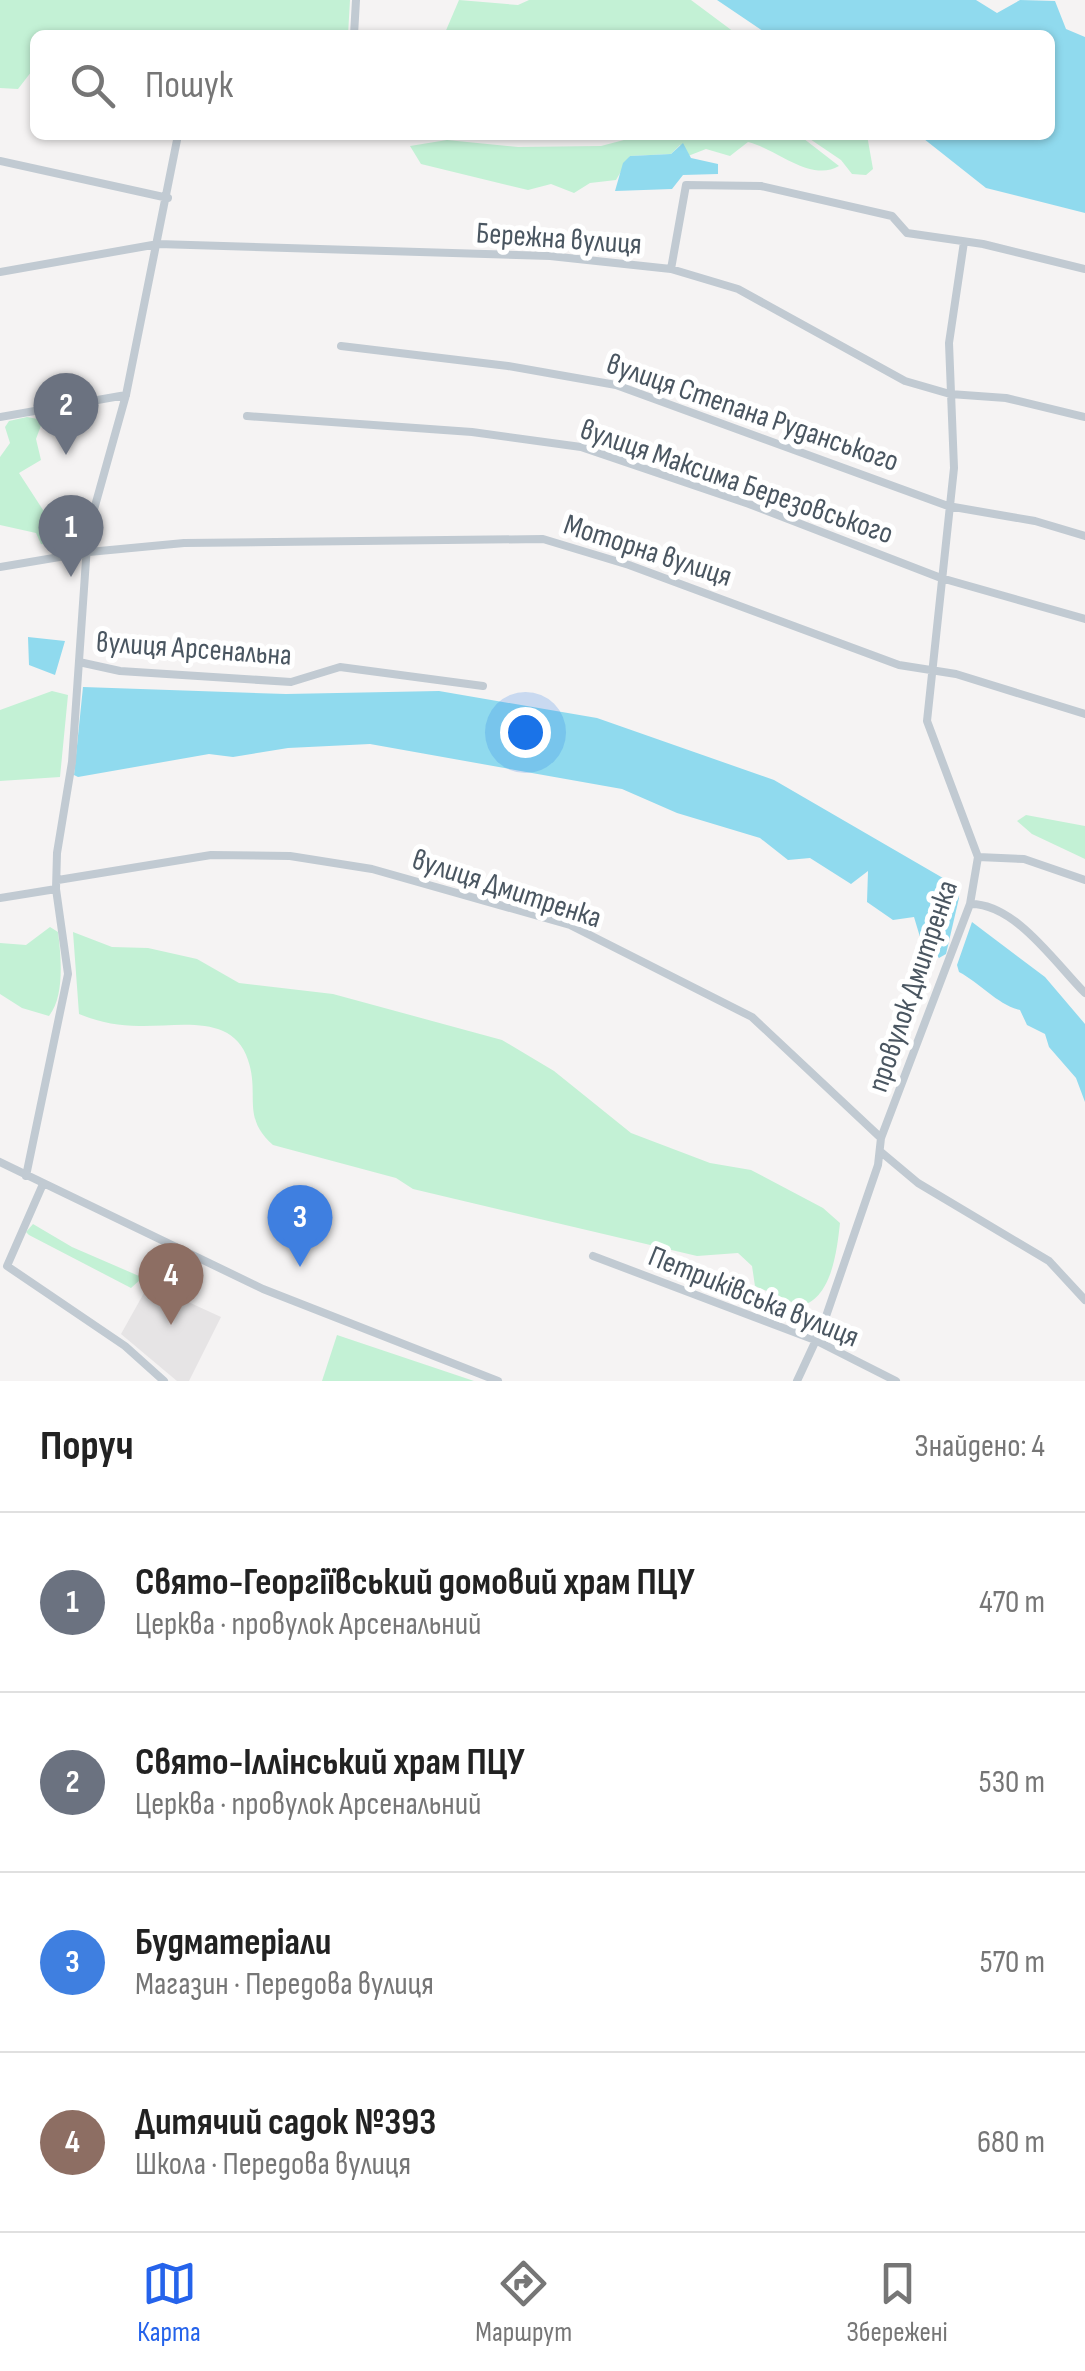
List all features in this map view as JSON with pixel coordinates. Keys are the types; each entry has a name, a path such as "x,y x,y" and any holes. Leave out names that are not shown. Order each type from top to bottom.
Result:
{"street":[{"path":"354,30 356,0"},
{"path":"26,1176 68,974 57,852 72,762 88,531 126,395 177,140"},
{"path":"0,161 168,198"},
{"path":"671,269 682,193 686,185 696,182 761,186 834,202 892,216 907,233 1085,269"},
{"name":"провулок Дмитренка","path":"798,1381 881,1152 881,1138 970,904 978,856 927,721 955,456 950,394 953,292 964,242"},
{"name":"Бережна вулиця","path":"0,272 158,244 550,256 671,269 738,289 905,382 950,394 1006,398 1085,417"},
{"name":"вулиця Степана Руданського","path":"341,346 508,366 616,385 948,506 1036,520 1085,536"},
{"path":"0,418 126,395"},
{"name":"вулиця Максима Березовського","path":"247,416 491,434 581,447 941,578 1085,619"},
{"name":"Моторна вулиця","path":"0,567 89,552 293,538 543,539 629,565 873,657 967,677 1085,714"},
{"name":"вулиця Арсенальна","path":"79,662 120,671 291,682 340,667 483,686"},
{"name":"вулиця Дмитренка","path":"0,898 211,854 290,856 372,870 570,925 752,1017 881,1138"},
{"path":"978,856 1024,859 1085,880"},
{"path":"970,904 989,905 1006,914 1085,993"},
{"path":"881,1152 918,1183 1050,1260 1085,1300"},
{"path":"0,1162 280,1296 498,1381"},
{"path":"43,1184 7,1266 125,1346 164,1381"},
{"name":"Петриківська вулиця","path":"593,1256 815,1340 896,1381"}],"shaded area":[{"path":"149,1284 221,1317 189,1381 177,1381 121,1334"}],"green space":[{"path":"0,0 350,0 348,30 30,30 30,73 18,89 0,88"},
{"path":"459,0 518,5 529,0 691,0 731,30 446,30"},
{"path":"447,140 518,147 601,146 624,140 805,140 839,166 828,170 805,167 748,142 730,156 706,149 688,156 680,145 671,154 630,156 616,180 590,183 574,193 551,184 528,190 421,164 410,146"},
{"path":"811,140 868,140 873,169 866,175 852,174 841,160"},
{"path":"27,417 43,420 36,439 41,460 19,473 45,513 54,539 50,545 41,544 36,533 0,525 0,457 10,443 5,427 9,421"},
{"path":"52,691 68,695 60,777 0,781 0,710"},
{"path":"1026,815 1085,826 1085,859 1032,834 1017,821"},
{"path":"50,927 58,932 61,976 58,998 49,1016 22,1008 0,994 0,943 26,945"},
{"path":"73,932 112,947 148,948 197,959 239,983 333,994 502,1040 554,1071 631,1133 710,1163 751,1170 823,1208 840,1223 835,1259 826,1283 820,1293 801,1306 755,1286 752,1266 738,1253 697,1256 413,1189 396,1178 273,1145 263,1135 254,1115 248,1060 241,1045 230,1035 203,1026 123,1025 79,1014"},
{"path":"33,1224 72,1247 139,1276 140,1280 131,1288 29,1235 26,1232"},
{"path":"337,1335 474,1381 322,1381"}],"water":[{"path":"717,0 976,0 997,13 1020,0 1055,1 1066,29 1085,37 1085,213 986,188 925,140 1055,140 1055,30 762,30"},
{"path":"683,143 691,158 718,164 718,174 683,175 672,189 615,191 623,163 630,156 671,154"},
{"path":"28,637 65,641 55,675 29,665"},
{"path":"83,687 286,694 439,691 597,718 774,780 955,885 959,898 946,954 939,958 920,937 914,917 893,920 867,902 868,871 851,884 810,858 788,860 760,838 677,813 622,789 370,744 288,748 233,757 209,754 78,777 74,775"},
{"path":"972,922 1045,977 1085,1024 1085,1102 1076,1078 1049,1047 1045,1034 1027,1025 1020,1010 1004,1004 959,972 957,965"}],"place":[{"name":"Свято-Іллінський храм ПЦУ","path":"66,455"},
{"name":"Свято-Георгіївський домовий храм ПЦУ","path":"71,577"},
{"name":"Будматеріали","path":"300,1267"},
{"name":"Дитячий садок №393","path":"171,1325"}]}
